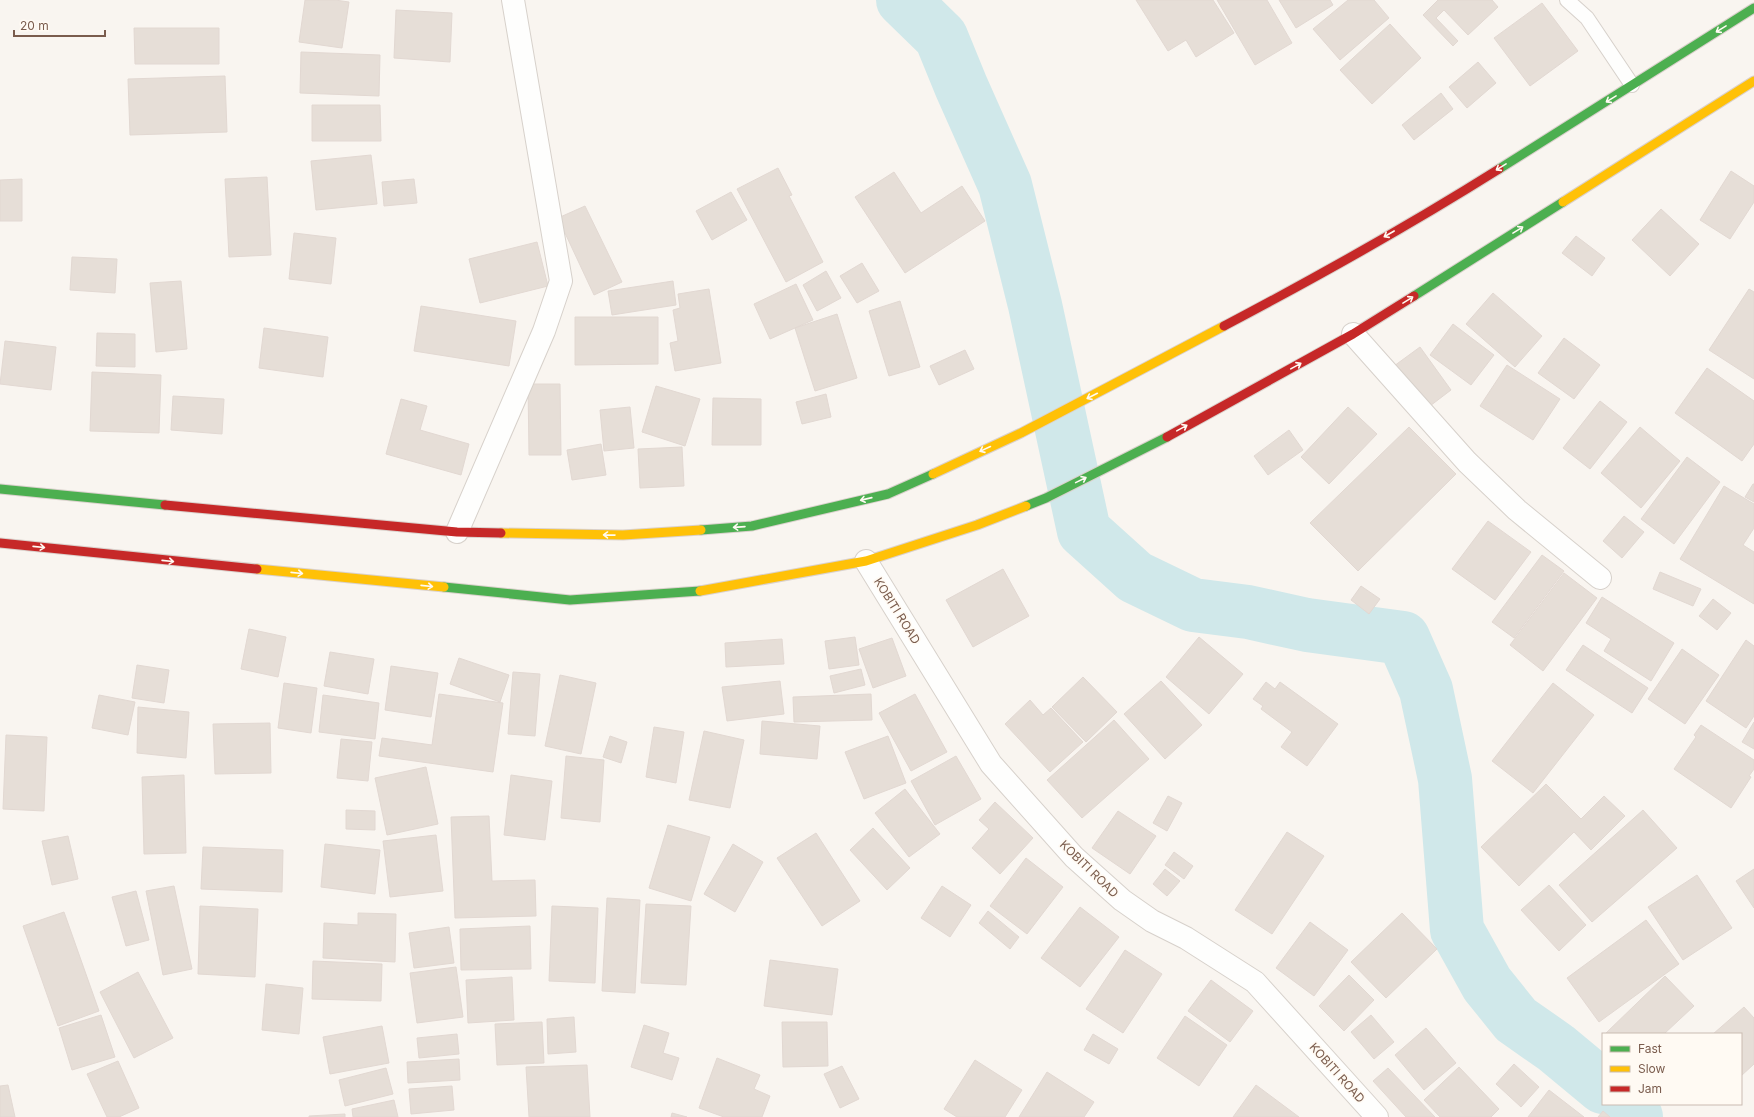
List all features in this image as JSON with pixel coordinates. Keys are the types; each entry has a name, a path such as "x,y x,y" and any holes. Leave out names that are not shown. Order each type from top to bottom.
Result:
{"main road":[{"path":"0,489 457,532 623,535 752,526 888,494 1021,433 1311,280 1459,194 1754,8"},
{"path":"0,543 570,600 708,590 866,560 977,525 1046,498 1148,447 1353,334 1754,81"}],"street":[{"path":"457,532 544,331 562,281 512,0"},
{"path":"1353,334 1467,462 1517,510 1600,578"},
{"name":"KOBITI ROAD","path":"866,560 991,764 1074,857 1122,900 1152,921 1186,938 1255,982 1377,1117"}],"lane":[{"path":"1567,0 1587,18 1632,85"}],"building":[{"path":"305,0 335,0 349,2 342,48 299,42"},
{"path":"1136,0 1213,0 1234,33 1196,57 1186,40 1168,51"},
{"path":"1217,0 1267,0 1292,43 1255,65"},
{"path":"1279,0 1330,0 1333,5 1296,28"},
{"path":"1348,0 1374,0 1389,18 1340,60 1313,29"},
{"path":"1438,0 1492,0 1498,7 1468,35 1444,10 1436,18 1458,41 1453,46 1423,15"},
{"path":"1542,3 1578,51 1530,86 1494,38"},
{"path":"396,10 452,13 450,62 394,58"},
{"path":"1390,24 1421,58 1372,104 1340,70"},
{"path":"134,28 219,28 219,64 135,64"},
{"path":"301,52 380,55 379,96 300,93"},
{"path":"1478,62 1496,83 1467,108 1449,87"},
{"path":"225,76 227,132 130,135 128,79"},
{"path":"1441,93 1453,109 1414,140 1402,125"},
{"path":"312,105 380,105 381,141 312,141"},
{"path":"371,155 377,204 316,210 311,161"},
{"path":"778,168 792,195 789,196 823,262 786,282 737,189"},
{"path":"1731,171 1754,186 1754,202 1730,239 1700,220"},
{"path":"894,172 921,213 962,186 985,221 905,273 855,197"},
{"path":"267,177 271,255 229,257 225,179"},
{"path":"22,179 22,221 0,221 0,180"},
{"path":"414,179 417,203 384,206 382,182"},
{"path":"731,192 747,220 712,240 696,211"},
{"path":"585,206 622,282 594,295 558,218"},
{"path":"1661,209 1699,244 1670,276 1632,240"},
{"path":"294,233 336,238 331,284 289,279"},
{"path":"1576,236 1605,258 1592,276 1562,253"},
{"path":"537,242 548,286 480,303 469,259"},
{"path":"72,257 117,259 115,293 70,290"},
{"path":"862,263 879,291 857,303 840,276"},
{"path":"826,271 841,298 817,311 803,285"},
{"path":"181,281 187,349 156,352 150,283"},
{"path":"673,281 676,305 612,315 608,291"},
{"path":"796,284 813,320 770,339 754,304"},
{"path":"709,289 721,363 675,371 670,343 678,341 673,310 680,308 678,294"},
{"path":"1749,289 1754,292 1754,379 1709,350"},
{"path":"1493,293 1542,336 1515,367 1466,324"},
{"path":"900,301 920,367 889,376 869,311"},
{"path":"421,306 516,321 509,366 414,351"},
{"path":"837,314 857,378 815,391 795,328"},
{"path":"575,317 658,317 658,364 575,365"},
{"path":"1453,324 1494,355 1471,385 1430,355"},
{"path":"264,328 328,337 323,377 259,368"},
{"path":"97,333 135,334 135,367 96,366"},
{"path":"1564,338 1600,365 1574,399 1538,373"},
{"path":"5,341 56,347 51,390 0,384"},
{"path":"1420,347 1451,390 1426,409 1394,366"},
{"path":"965,350 974,369 939,385 930,366"},
{"path":"1507,365 1560,399 1533,440 1480,406"},
{"path":"1707,368 1754,401 1754,444 1742,461 1675,413"},
{"path":"92,372 161,375 159,433 90,431"},
{"path":"528,384 560,384 561,455 529,455"},
{"path":"656,386 700,399 685,446 642,432"},
{"path":"826,394 831,417 802,424 796,402"},
{"path":"173,396 224,399 222,434 171,430"},
{"path":"713,398 761,399 761,445 712,445"},
{"path":"401,399 427,406 420,430 469,444 461,475 386,454"},
{"path":"1600,401 1627,422 1590,469 1563,448"},
{"path":"630,407 634,448 604,451 600,410"},
{"path":"1348,407 1377,434 1329,484 1301,457"},
{"path":"1409,427 1456,474 1358,571 1310,523"},
{"path":"1640,427 1680,461 1641,508 1601,473"},
{"path":"1289,430 1303,450 1268,475 1254,456"},
{"path":"601,444 606,475 572,480 567,450"},
{"path":"682,447 684,486 640,488 638,449"},
{"path":"1687,457 1720,482 1674,544 1641,519"},
{"path":"1754,484 1754,502 1745,497"},
{"path":"1724,486 1754,504 1754,528 1743,545 1754,552 1754,604 1680,559"},
{"path":"1624,516 1644,532 1622,558 1603,541"},
{"path":"1488,521 1531,552 1495,600 1452,569"},
{"path":"1542,555 1564,571 1514,638 1492,622"},
{"path":"1003,569 1029,616 973,647 946,600"},
{"path":"1660,572 1701,589 1693,606 1653,589"},
{"path":"1564,573 1597,598 1543,671 1510,645"},
{"path":"1361,586 1380,599 1369,614 1351,600"},
{"path":"1602,597 1674,643 1651,681 1604,651 1611,639 1586,623"},
{"path":"1713,599 1731,613 1717,630 1699,616"},
{"path":"249,629 286,637 278,677 241,669"},
{"path":"855,637 859,665 829,669 825,641"},
{"path":"1199,637 1243,674 1209,714 1166,677"},
{"path":"892,638 906,676 873,688 859,649"},
{"path":"782,639 784,664 726,667 725,643"},
{"path":"1746,640 1754,646 1754,716 1746,728 1706,701"},
{"path":"1583,645 1648,688 1632,713 1566,670"},
{"path":"1682,649 1719,675 1685,724 1648,699"},
{"path":"330,652 374,659 368,694 324,686"},
{"path":"459,658 509,675 500,702 450,684"},
{"path":"137,665 169,670 164,703 132,698"},
{"path":"391,666 438,673 431,717 385,710"},
{"path":"861,669 865,685 834,693 830,676"},
{"path":"513,672 540,674 535,736 508,734"},
{"path":"560,675 596,683 581,754 545,746"},
{"path":"1083,677 1117,712 1086,742 1052,707"},
{"path":"780,681 784,714 727,721 722,687"},
{"path":"1161,681 1202,725 1165,759 1124,714"},
{"path":"1266,682 1275,689 1280,682 1338,724 1307,766 1281,747 1292,732 1261,709 1263,706 1253,699"},
{"path":"284,683 317,688 311,733 278,728"},
{"path":"1553,683 1594,715 1533,793 1492,761"},
{"path":"439,694 503,703 493,772 379,756 382,738 432,745"},
{"path":"871,694 872,720 794,722 793,697"},
{"path":"915,694 947,752 911,771 879,713"},
{"path":"99,695 135,702 128,735 92,728"},
{"path":"323,695 379,703 375,739 319,732"},
{"path":"1030,700 1043,715 1051,708 1083,742 1050,772 1005,724"},
{"path":"138,707 189,712 186,758 137,753"},
{"path":"1114,720 1149,759 1082,818 1047,780"},
{"path":"762,721 820,726 817,759 760,754"},
{"path":"1754,722 1754,749 1742,742"},
{"path":"270,723 271,773 215,774 213,724"},
{"path":"1701,725 1754,760 1754,769 1749,776 1751,777 1731,808 1674,769 1696,737 1694,735"},
{"path":"654,727 684,732 676,783 646,777"},
{"path":"704,731 744,740 730,808 689,800"},
{"path":"6,735 47,737 44,811 3,809"},
{"path":"610,736 627,742 621,763 603,757"},
{"path":"888,736 906,783 864,799 845,752"},
{"path":"341,739 372,742 368,781 337,778"},
{"path":"566,756 604,760 600,822 561,818"},
{"path":"956,756 981,799 935,825 911,781"},
{"path":"426,767 438,824 387,835 375,778"},
{"path":"184,775 186,853 144,854 142,777"},
{"path":"511,775 552,781 545,840 504,835"},
{"path":"1546,784 1581,819 1604,796 1625,816 1591,850 1574,832 1519,886 1481,847"},
{"path":"905,789 940,834 909,857 875,813"},
{"path":"1168,796 1182,803 1167,831 1153,823"},
{"path":"995,802 1033,838 1000,874 972,848 989,829 979,820"},
{"path":"346,810 375,811 375,830 346,829"},
{"path":"1643,810 1677,848 1592,922 1559,885"},
{"path":"1118,811 1156,836 1130,874 1092,848"},
{"path":"489,816 492,881 535,880 536,916 455,918 451,817"},
{"path":"668,825 710,837 691,901 649,888"},
{"path":"873,828 910,868 887,890 850,850"},
{"path":"1287,832 1324,856 1272,934 1235,910"},
{"path":"816,833 860,901 822,926 777,858"},
{"path":"436,835 443,891 390,897 383,841"},
{"path":"68,836 78,879 52,885 42,841"},
{"path":"325,844 380,850 375,894 321,887"},
{"path":"733,844 763,862 735,912 704,894"},
{"path":"203,847 283,850 282,892 201,889"},
{"path":"1174,852 1193,866 1184,879 1165,865"},
{"path":"1026,858 1063,887 1027,934 990,906"},
{"path":"1165,869 1180,881 1167,896 1153,884"},
{"path":"1754,869 1754,908 1736,881"},
{"path":"1697,875 1732,928 1683,960 1648,907"},
{"path":"1549,885 1586,925 1559,951 1521,910"},
{"path":"174,886 192,969 163,975 146,891"},
{"path":"942,886 971,905 950,937 921,918"},
{"path":"136,891 149,940 126,946 112,897"},
{"path":"607,898 640,900 635,993 602,991"},
{"path":"646,904 691,906 686,985 641,983"},
{"path":"200,906 258,909 255,977 198,974"},
{"path":"552,906 598,908 595,983 549,981"},
{"path":"1080,907 1119,937 1080,987 1041,958"},
{"path":"988,911 1019,937 1010,949 979,923"},
{"path":"64,912 99,1011 58,1026 23,926"},
{"path":"358,913 396,914 395,962 323,958 324,923 358,925"},
{"path":"1402,913 1437,949 1386,998 1351,962"},
{"path":"1646,920 1679,964 1599,1022 1567,978"},
{"path":"1310,922 1348,950 1314,996 1276,968"},
{"path":"530,926 531,969 461,970 460,929"},
{"path":"449,927 454,963 414,968 409,933"},
{"path":"1125,950 1162,974 1123,1033 1086,1009"},
{"path":"770,960 838,969 832,1015 764,1006"},
{"path":"313,961 382,964 381,1001 312,999"},
{"path":"456,967 463,1017 417,1023 410,973"},
{"path":"138,972 173,1038 134,1058 100,992"},
{"path":"1349,975 1374,1000 1344,1031 1319,1006"},
{"path":"1665,976 1694,1006 1665,1033 1606,1033"},
{"path":"512,977 514,1020 468,1023 466,980"},
{"path":"1211,980 1253,1011 1230,1042 1188,1011"},
{"path":"266,984 303,988 299,1034 262,1030"},
{"path":"1744,1007 1754,1018 1754,1064 1742,1075 1742,1033 1714,1033"},
{"path":"101,1015 115,1057 72,1070 59,1028"},
{"path":"1371,1015 1394,1042 1374,1059 1351,1032"},
{"path":"1185,1016 1227,1045 1199,1086 1157,1058"},
{"path":"574,1017 576,1052 548,1054 547,1019"},
{"path":"542,1022 544,1063 497,1065 495,1024"},
{"path":"782,1022 827,1022 828,1066 783,1067"},
{"path":"644,1025 669,1033 663,1053 679,1058 672,1080 631,1067"},
{"path":"382,1026 389,1063 330,1074 323,1037"},
{"path":"1426,1028 1456,1063 1424,1090 1395,1055"},
{"path":"457,1034 459,1054 419,1058 417,1038"},
{"path":"1093,1034 1118,1049 1109,1064 1084,1050"},
{"path":"717,1058 760,1075 754,1089 770,1096 762,1117 724,1117 699,1108"},
{"path":"459,1059 460,1080 408,1083 407,1062"},
{"path":"975,1060 1022,1090 1005,1117 957,1117 944,1109"},
{"path":"118,1061 139,1108 119,1117 107,1117 87,1074"},
{"path":"1514,1064 1539,1087 1521,1107 1496,1084"},
{"path":"587,1065 590,1117 529,1117 526,1067"},
{"path":"842,1066 859,1099 840,1108 824,1074"},
{"path":"1459,1067 1499,1109 1491,1117 1440,1117 1424,1100"},
{"path":"386,1068 393,1094 345,1106 339,1080"},
{"path":"1388,1068 1435,1117 1406,1117 1373,1081"},
{"path":"1047,1072 1094,1102 1084,1117 1019,1117"},
{"path":"8,1085 15,1117 0,1117 0,1086"},
{"path":"1256,1085 1299,1117 1233,1117"},
{"path":"452,1086 454,1110 411,1114 409,1089"},
{"path":"1549,1090 1584,1117 1528,1117"},
{"path":"394,1100 398,1117 353,1117 352,1109"},
{"path":"1603,1111 1610,1117 1598,1117"},
{"path":"672,1113 687,1117 671,1117"},
{"path":"345,1114 345,1117 309,1117 309,1116"}],"waterway":[{"path":"903,0 941,37 1005,185 1035,305 1084,531 1135,577 1193,605 1248,612 1307,625 1403,638 1426,690 1445,779 1457,930 1487,984 1516,1020 1556,1048 1602,1086"},
{"path":"1626,1105 1636,1117"}],"traffic: fast":[{"path":"1499,169 1754,8"},
{"path":"1414,296 1563,202"},
{"path":"1026,506 1046,498 1167,437"},
{"path":"701,530 752,526 888,494 933,474"},
{"path":"0,489 165,505"},
{"path":"444,587 570,600 700,591"}],"traffic: slow":[{"path":"1563,202 1754,81"},
{"path":"933,474 1021,433 1224,326"},
{"path":"700,591 866,561 977,525 1026,506"},
{"path":"501,533 623,535 701,530"},
{"path":"257,569 444,587"}],"traffic: jam":[{"path":"1224,326 1363,250 1499,169"},
{"path":"1167,437 1353,334 1414,296"},
{"path":"165,505 457,532 501,533"},
{"path":"0,543 257,569"}]}
